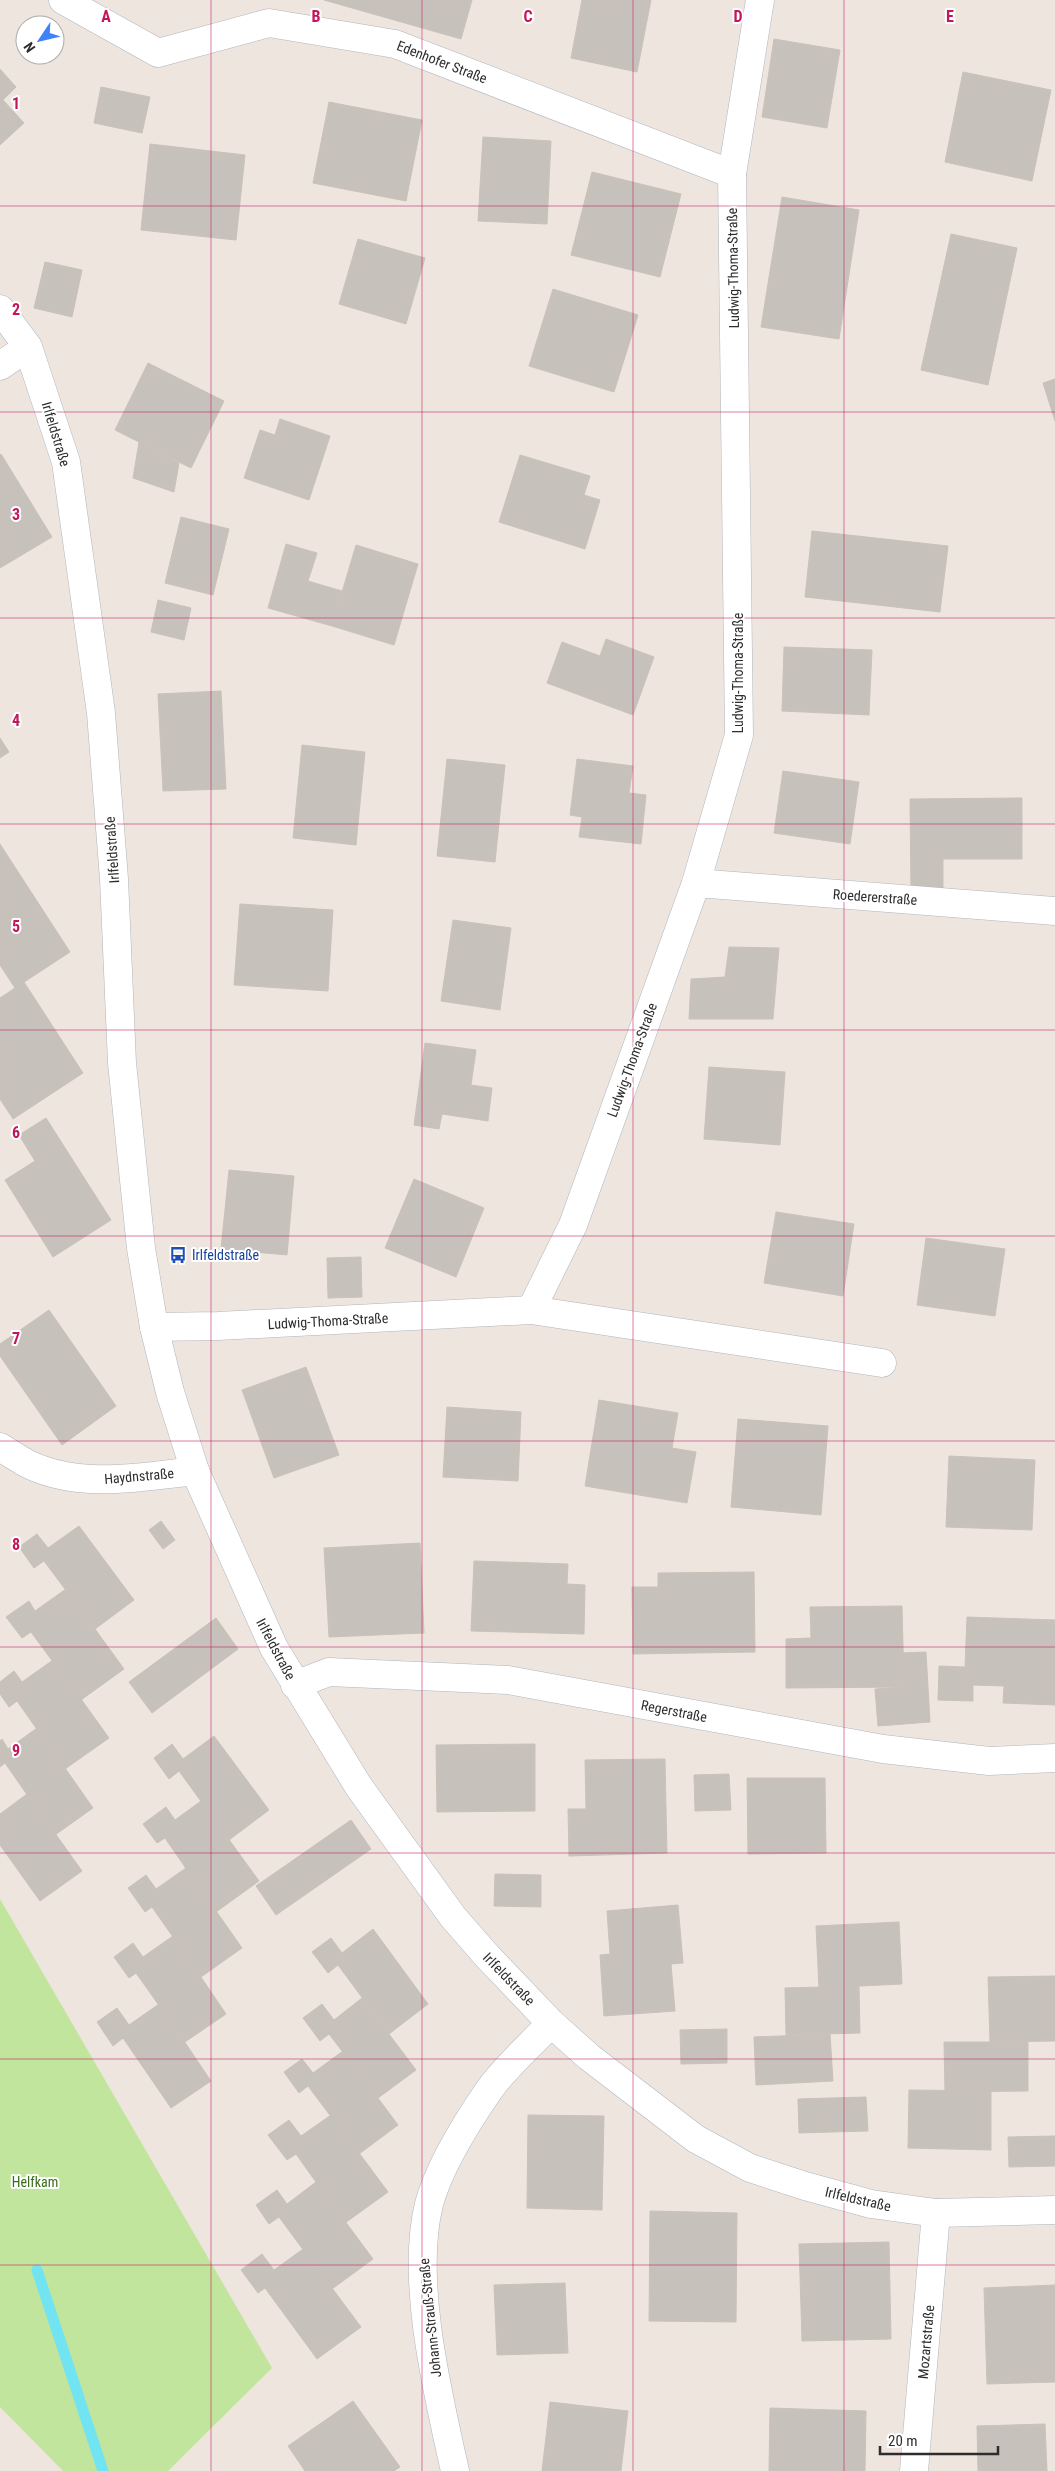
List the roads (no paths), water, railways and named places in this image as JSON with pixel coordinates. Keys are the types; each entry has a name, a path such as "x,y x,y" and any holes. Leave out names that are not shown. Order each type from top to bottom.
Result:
{"street":[{"name":"Edenhofer Straße","path":"64,0 158,53 269,23 395,44 732,174"},
{"name":"Ludwig-Thoma-Straße","path":"531,1310 573,1225 696,883 739,735 732,174 760,0"},
{"name":"Irlfeldstraße","path":"0,309 28,347 66,462 101,713 114,879 122,1064 141,1248 154,1327 170,1392 195,1471 274,1648 359,1787 453,1917 487,1956 551,2023 652,2107 696,2139 750,2168 805,2186 871,2204 936,2213 1055,2210"},
{"path":"0,366 28,347"},
{"name":"Roedererstraße","path":"696,883 1055,911"},
{"name":"Ludwig-Thoma-Straße","path":"154,1327 218,1326 531,1310 882,1363"},
{"name":"Haydnstraße","path":"0,1447 31,1465 64,1476 111,1481 195,1471"},
{"name":"Regerstraße","path":"295,1685 329,1672 508,1680 882,1750 989,1760 1055,1758"},
{"name":"Johann-Strauß-Straße","path":"455,2471 438,2394 424,2298 422,2249 430,2203 454,2146 490,2089 551,2023"},
{"name":"Mozartstraße","path":"914,2471 936,2213"}],"waterway":[{"path":"37,2270 103,2471"}],"place":[{"name":"Irlfeldstraße","path":"178,1255"}],"park label":[{"name":"Helfkam","path":"35,2182"}]}
